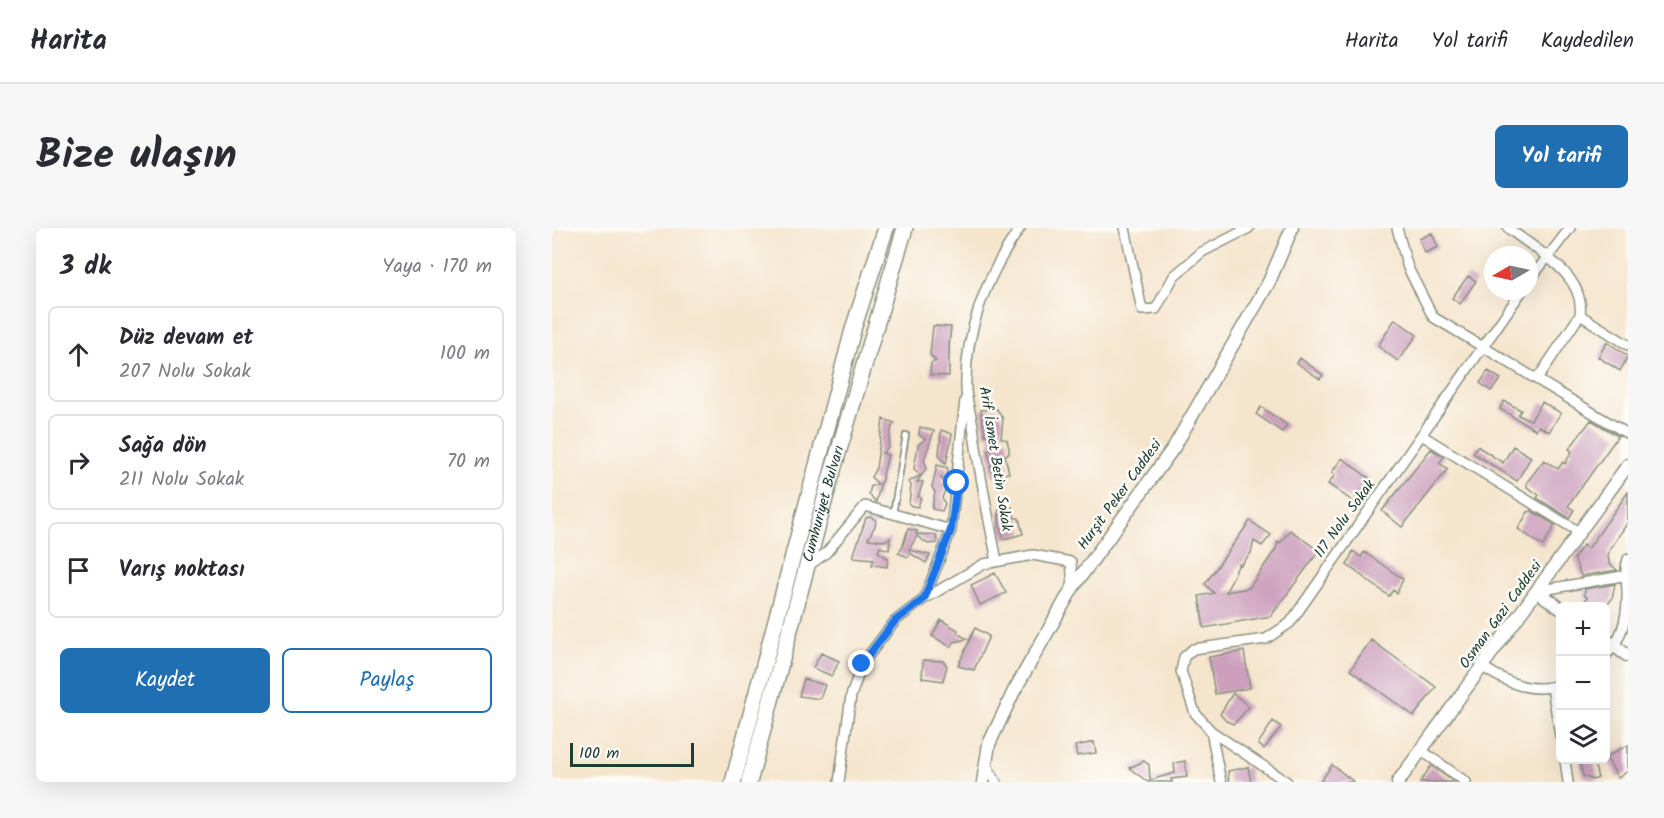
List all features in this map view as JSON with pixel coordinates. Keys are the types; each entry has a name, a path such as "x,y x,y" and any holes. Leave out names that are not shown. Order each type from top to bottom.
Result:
{"main road":[{"name":"Cumhuriyet Bulvarı","path":"733,782 854,326 886,228"},
{"name":"Cumhuriyet Bulvarı","path":"749,782 833,469 905,228"}],"street":[{"name":"Arif İsmet Betin Sokak","path":"997,561 966,391 974,321 1004,252 1020,228"},
{"path":"1125,228 1142,310 1156,309 1174,276 1202,252 1249,228"},
{"name":"Hurşit Peker Caddesi","path":"983,782 989,744 1014,691 1073,587 1174,447 1269,282 1292,228"},
{"path":"1397,228 1408,268 1433,317 1628,434"},
{"path":"1508,228 1546,256 1577,289 1582,302 1580,315 1538,378"},
{"path":"1538,268 1570,228"},
{"name":"117 Nolu Sokak","path":"1211,731 1195,713 1181,671 1184,657 1193,650 1266,639 1290,623 1516,300"},
{"path":"1580,315 1628,345"},
{"path":"924,599 951,530 966,391"},
{"path":"1423,436 1579,532"},
{"name":"Osman Gazi Caddesi","path":"1398,782 1628,465"},
{"path":"808,566 826,553 865,506 951,530"},
{"path":"839,782 851,696 862,664 895,621 924,599 984,564 997,561 1033,555 1071,562 1073,587"},
{"path":"1610,643 1626,613 1628,559"},
{"path":"1537,591 1626,576"},
{"path":"1537,591 1556,605"},
{"path":"1610,648 1628,656"},
{"path":"1483,667 1503,681 1530,687 1556,685"},
{"path":"1211,731 1221,782"},
{"path":"1211,731 1287,782"},
{"path":"1422,751 1466,782"},
{"path":"986,764 996,782"},
{"path":"1565,764 1568,782"}],"lane":[{"path":"893,514 906,435"}],"building":[{"path":"1432,233 1438,247 1425,253 1419,239"},
{"path":"1468,276 1476,281 1460,304 1452,298"},
{"path":"1395,319 1417,335 1398,361 1378,346"},
{"path":"933,326 951,327 949,376 930,375 931,363 936,361 930,355"},
{"path":"1607,342 1628,356 1620,371 1598,357"},
{"path":"1300,358 1323,375 1320,379 1297,363"},
{"path":"1488,371 1501,379 1491,391 1480,383"},
{"path":"1504,401 1521,410 1518,415 1531,420 1542,402 1561,413 1549,432 1539,426 1536,430 1500,409"},
{"path":"1261,407 1287,425 1282,432 1256,414"},
{"path":"997,409 1003,419 1001,438 1007,440 1009,448 1009,454 1005,455 1009,473 993,476 990,466 993,466 987,450 991,450 990,434 985,435 981,410"},
{"path":"883,419 895,423 892,426 888,448 882,453 888,455 876,502 869,494 871,486 878,484 871,477 876,468"},
{"path":"1591,420 1618,436 1568,506 1574,510 1569,518 1537,498 1539,495 1527,487 1527,482 1544,460 1558,469 1563,462 1565,464 1572,451 1569,449"},
{"path":"920,427 934,431 924,460 927,467 917,482 923,482 918,497 921,498 918,507 909,504 911,485 908,482 921,475 914,469 918,445 925,439 919,435"},
{"path":"941,430 952,434 946,464 939,455"},
{"path":"1477,446 1503,463 1513,446 1531,457 1517,481 1473,453"},
{"path":"1431,449 1444,457 1439,463 1448,469 1402,527 1382,511"},
{"path":"1342,458 1370,479 1354,502 1328,484 1335,475 1332,472"},
{"path":"937,465 948,468 947,477 941,478 947,486 942,498 945,504 942,511 932,509 935,492 932,487"},
{"path":"1628,492 1628,522 1609,551 1608,557 1610,564 1617,570 1581,576 1574,558 1583,545 1588,549"},
{"path":"1012,507 1015,518 1019,518 1023,534 1004,539 999,525 999,510"},
{"path":"1532,511 1555,525 1543,546 1518,529 1528,512"},
{"path":"866,518 876,520 868,539 884,541 890,538 889,550 880,547 878,552 888,558 887,567 872,565 874,559 853,557"},
{"path":"1250,521 1271,535 1262,546 1254,541 1251,553 1241,565 1239,564 1226,592 1249,588 1276,549 1278,541 1280,543 1290,530 1319,551 1271,616 1204,628 1199,596 1214,593 1205,584"},
{"path":"908,529 917,531 916,534 936,535 937,543 928,544 917,536 909,550 930,555 926,563 910,553 908,557 898,553"},
{"path":"1353,551 1361,557 1364,552 1403,579 1397,593 1393,590 1389,596 1347,565"},
{"path":"995,573 1006,593 980,605 971,585"},
{"path":"1615,584 1609,602 1585,602 1585,589"},
{"path":"941,620 958,630 957,633 967,639 954,642 951,647 932,636"},
{"path":"975,628 989,636 974,670 958,666"},
{"path":"1371,640 1436,687 1414,716 1350,670"},
{"path":"1244,651 1250,688 1215,694 1209,657"},
{"path":"821,653 839,661 832,676 813,668"},
{"path":"923,660 943,661 947,666 943,681 922,678"},
{"path":"804,679 825,685 820,699 799,696"},
{"path":"1233,693 1249,707 1234,724 1226,721 1220,714"},
{"path":"1273,721 1281,727 1264,749 1258,744"},
{"path":"1094,742 1096,753 1077,756 1075,746"},
{"path":"1628,745 1628,771 1618,778 1610,764 1610,755"},
{"path":"1144,761 1149,765 1150,780 1175,773 1174,763 1185,761 1187,777 1171,779 1172,782 1148,782 1129,768"},
{"path":"1580,764 1594,764 1598,778 1593,780 1583,776"},
{"path":"1332,765 1340,771 1354,782 1320,782"},
{"path":"1431,766 1454,782 1420,782"},
{"path":"1248,767 1251,782 1229,782 1228,771"}],"route":[{"path":"862,664 895,621 924,599 951,530 957,483"}]}
